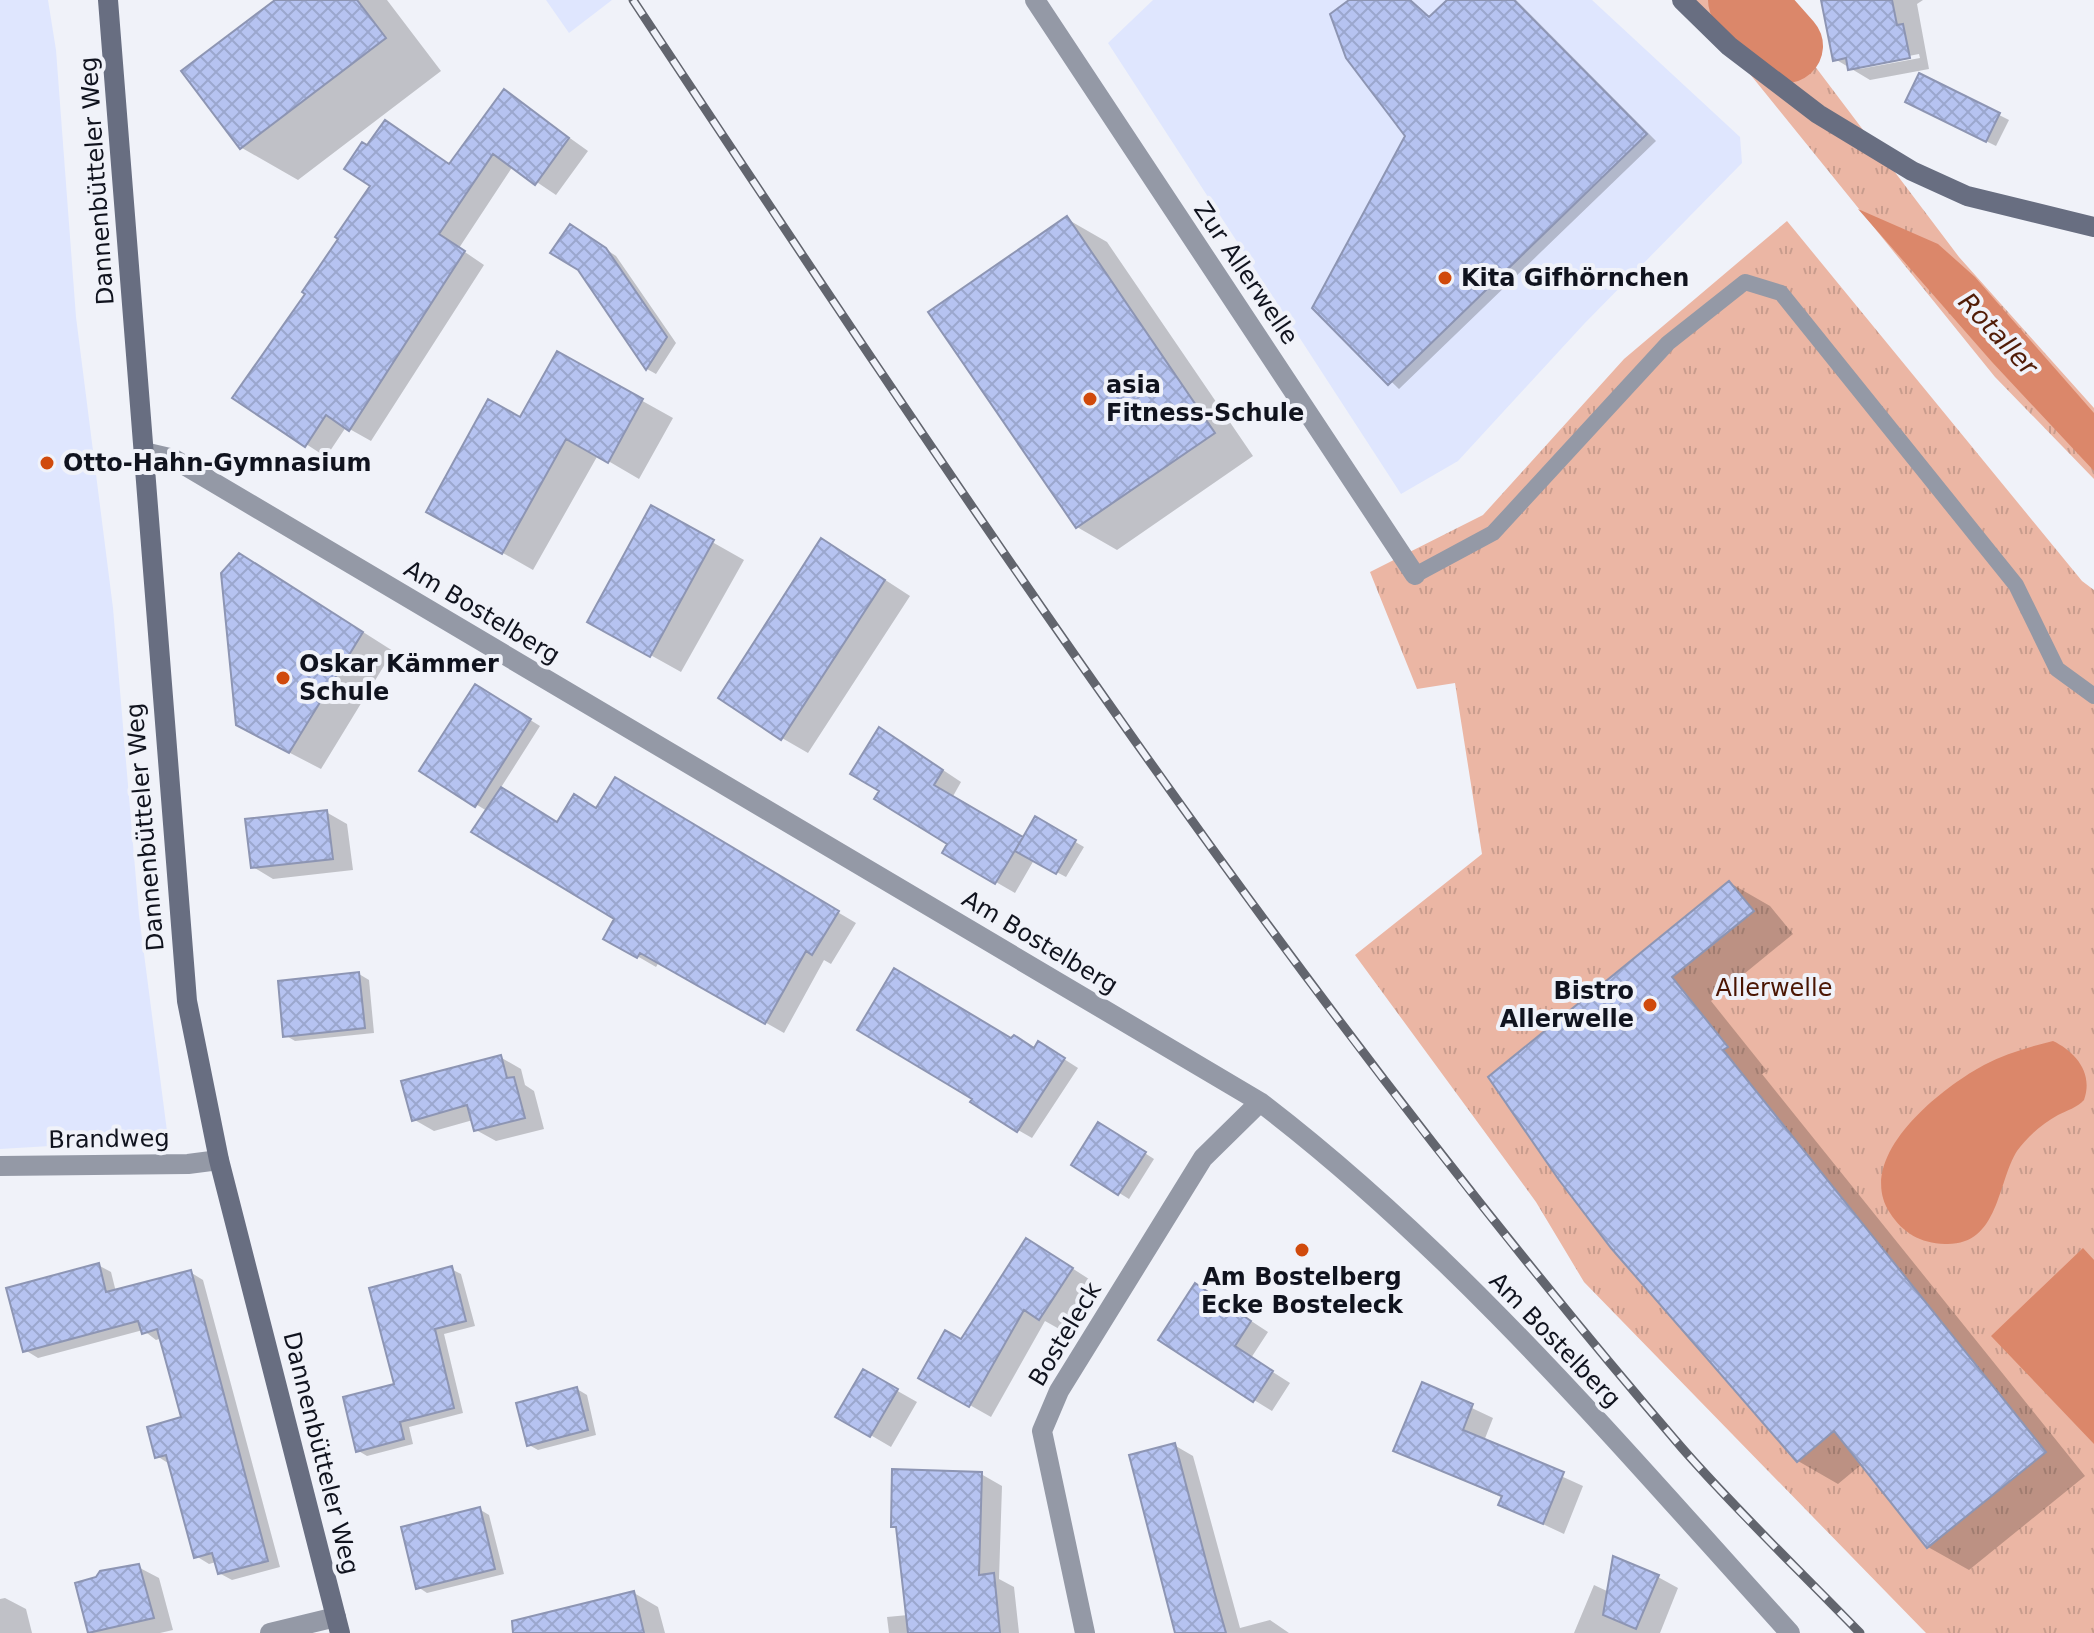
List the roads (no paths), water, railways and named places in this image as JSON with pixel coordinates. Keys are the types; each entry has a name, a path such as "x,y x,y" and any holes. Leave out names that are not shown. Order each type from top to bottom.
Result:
{"street":[{"name":"Dannenbütteler Weg","path":"108,0 178,927 189,1016 219,1160 338,1625"},
{"name":"Zur Allerwelle","path":"1035,0 1415,575"},
{"path":"1682,0 1729,46 1818,114 1912,171 1967,196 2094,227"},
{"name":"Am Bostelberg","path":"144,452 174,459 1260,1102 1353,1176 1530,1346 1790,1633"},
{"name":"Bosteleck","path":"1085,1633 1042,1431 1059,1391 1203,1158 1260,1102"},
{"name":"Brandweg","path":"0,1166 188,1164 219,1160"},
{"path":"270,1633 338,1625"}],"lane":[{"path":"1415,575 1493,533 1668,343 1745,282 1781,293 2016,585 2057,669 2094,696"}],"water":[{"path":"1858,209 1938,244 1975,277 2094,413 2094,471 1992,362"},
{"path":"2053,1041 2068,1050 2080,1064 2086,1080 2084,1100 2047,1122 2017,1151 1994,1210 1976,1235 1963,1242 1945,1244 1928,1242 1907,1231 1890,1213 1882,1192 1883,1169 1892,1148 1907,1127 1946,1090 1984,1065"},
{"path":"2083,1248 2094,1260 2094,1444 1991,1336"}],"waterway":[{"name":"Rotaller","path":"1745,0 1786,46"}],"railway":[{"path":"633,0 881,372 1135,741 1400,1101 1539,1276 1682,1448 1860,1633"}],"place":[{"name":"Kita Gifhörnchen","path":"1445,278"},
{"name":"asia Fitness-Schule","path":"1090,399"},
{"name":"Otto-Hahn-Gymnasium","path":"47,463"},
{"name":"Oskar Kämmer Schule","path":"283,678"},
{"name":"Bistro Allerwelle","path":"1650,1005"},
{"name":"Am Bostelberg Ecke Bosteleck","path":"1302,1250"}],"park label":[{"name":"Allerwelle","path":"1774,988"}]}
